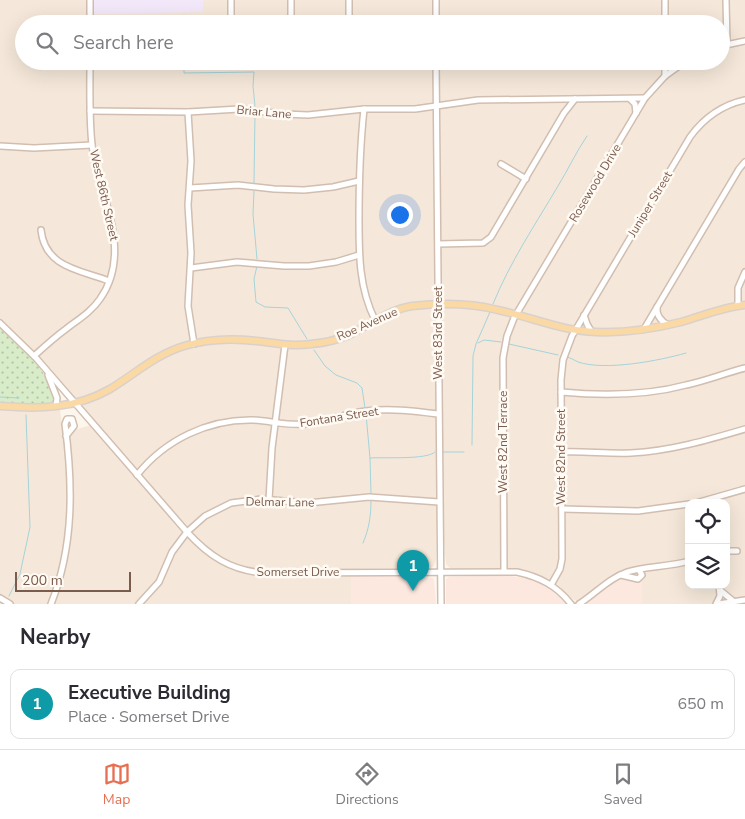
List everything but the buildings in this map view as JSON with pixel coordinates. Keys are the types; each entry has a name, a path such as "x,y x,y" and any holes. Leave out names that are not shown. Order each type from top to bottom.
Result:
{"main road":[{"name":"Roe Avenue","path":"0,406 36,408 74,403 92,398 108,390 142,366 166,353 194,344 233,339 285,345 311,344 349,335 375,320 403,308 438,305 484,307 575,330 621,332 668,325 742,305"}],"street":[{"path":"90,0 90,15"},
{"path":"231,0 231,15"},
{"path":"291,0 291,15"},
{"path":"349,0 350,15"},
{"path":"436,0 436,15"},
{"path":"665,0 665,15"},
{"path":"725,15 726,0"},
{"path":"730,44 745,41"},
{"name":"West 86th Street","path":"34,356 52,339 93,308 103,294 114,265 115,238 92,145 90,70"},
{"name":"West 83rd Street","path":"436,70 441,604"},
{"path":"665,70 665,76"},
{"name":"Rosewood Drive","path":"516,314 636,113 665,76 673,70"},
{"name":"Briar Lane","path":"90,111 188,112 239,109 308,115 364,109 401,109 478,100 646,98"},
{"path":"555,99 562,105 564,113"},
{"path":"438,244 474,244 487,241 564,113 576,99"},
{"path":"630,99 635,104 636,113"},
{"name":"Juniper Street","path":"575,330 697,128 709,116 721,108 745,100"},
{"path":"364,109 359,181 359,256 363,290 369,310 375,320"},
{"path":"188,112 191,153 188,205 191,268 188,306 194,344"},
{"path":"0,146 34,148 92,145"},
{"path":"644,329 739,169 745,162"},
{"path":"501,164 526,179"},
{"path":"190,188 238,185 304,190 333,187 359,181"},
{"path":"41,230 42,239 47,250 57,260 70,268 109,280"},
{"path":"191,268 237,262 309,266 359,256"},
{"path":"742,305 738,288 745,272"},
{"path":"657,307 658,316 668,325"},
{"name":"West 82nd Terrace","path":"504,571 503,358 507,336 516,314"},
{"path":"584,314 591,331"},
{"name":"Somerset Drive","path":"0,323 45,368 187,532 216,559 252,572 504,571 526,574 551,584 572,604"},
{"name":"West 82nd Street","path":"551,584 562,562 561,392 563,360 575,330"},
{"path":"269,500 270,464 285,345"},
{"path":"45,368 57,398 56,406"},
{"path":"561,392 612,395 652,392 687,385 745,368"},
{"name":"Fontana Street","path":"137,475 165,448 182,437 214,424 251,420 309,424 376,410 407,410 438,414"},
{"path":"562,452 613,454 649,451 691,444 745,429"},
{"path":"51,604 64,563 69,533 70,482 66,436"},
{"path":"710,499 745,489"},
{"name":"Delmar Lane","path":"139,604 158,582 172,552 187,532 197,521 221,507 244,500 308,503 374,497 439,502"},
{"path":"562,509 638,511 685,505"},
{"path":"730,550 737,551"},
{"path":"579,604 621,575 648,568 666,567 685,562"},
{"path":"621,575 638,579 642,576 639,570"},
{"path":"720,589 717,604 745,600"},
{"path":"721,589 734,601"},
{"path":"0,598 10,604"}],"shaded area":[{"path":"0,0 88,0 202,12 203,0 433,0 433,15 15,15 15,70 434,70 437,514 436,560 434,566 431,568 351,569 351,604 54,604 61,584 70,541 73,480 69,438 74,430 95,422 30,348 0,319"},
{"path":"92,0 203,0 203,12 92,14"},
{"path":"438,0 745,0 745,604 642,604 642,581 645,572 649,572 648,566 632,568 617,573 577,601 558,585 523,569 451,569 446,564 442,519 438,70 730,70 730,15 438,15"},
{"path":"0,409 60,410 66,454 68,494 66,535 61,566 49,604 0,604"},
{"path":"505,575 535,580 546,586 567,604 446,604 446,579 449,577"},
{"path":"351,576 434,578 436,604 351,604"},
{"path":"619,579 642,581 642,604 585,604"}],"green space":[{"path":"0,323 35,361 43,373 54,395 53,404 0,406"}],"waterway":[{"path":"184,70 184,73 254,72 255,106"},
{"path":"254,183 255,114"},
{"path":"493,304 515,258 587,136"},
{"path":"254,191 253,214 257,259"},
{"path":"257,266 254,279 256,302 265,307 288,308 307,339"},
{"path":"472,445 473,356 476,344 490,312"},
{"path":"478,343 484,340 501,342"},
{"path":"509,344 558,355"},
{"path":"314,350 325,366 336,375 357,383 362,388 365,408"},
{"path":"567,357 589,365 602,366 647,362 686,353"},
{"path":"0,397 19,398"},
{"path":"366,414 370,458"},
{"path":"9,596 20,574 30,527 26,415"},
{"path":"371,493 370,458 415,457 431,455 435,452"},
{"path":"443,452 464,452"},
{"path":"363,543 371,512 371,500"}],"place":[{"name":"Executive Building","path":"413,591"}]}
